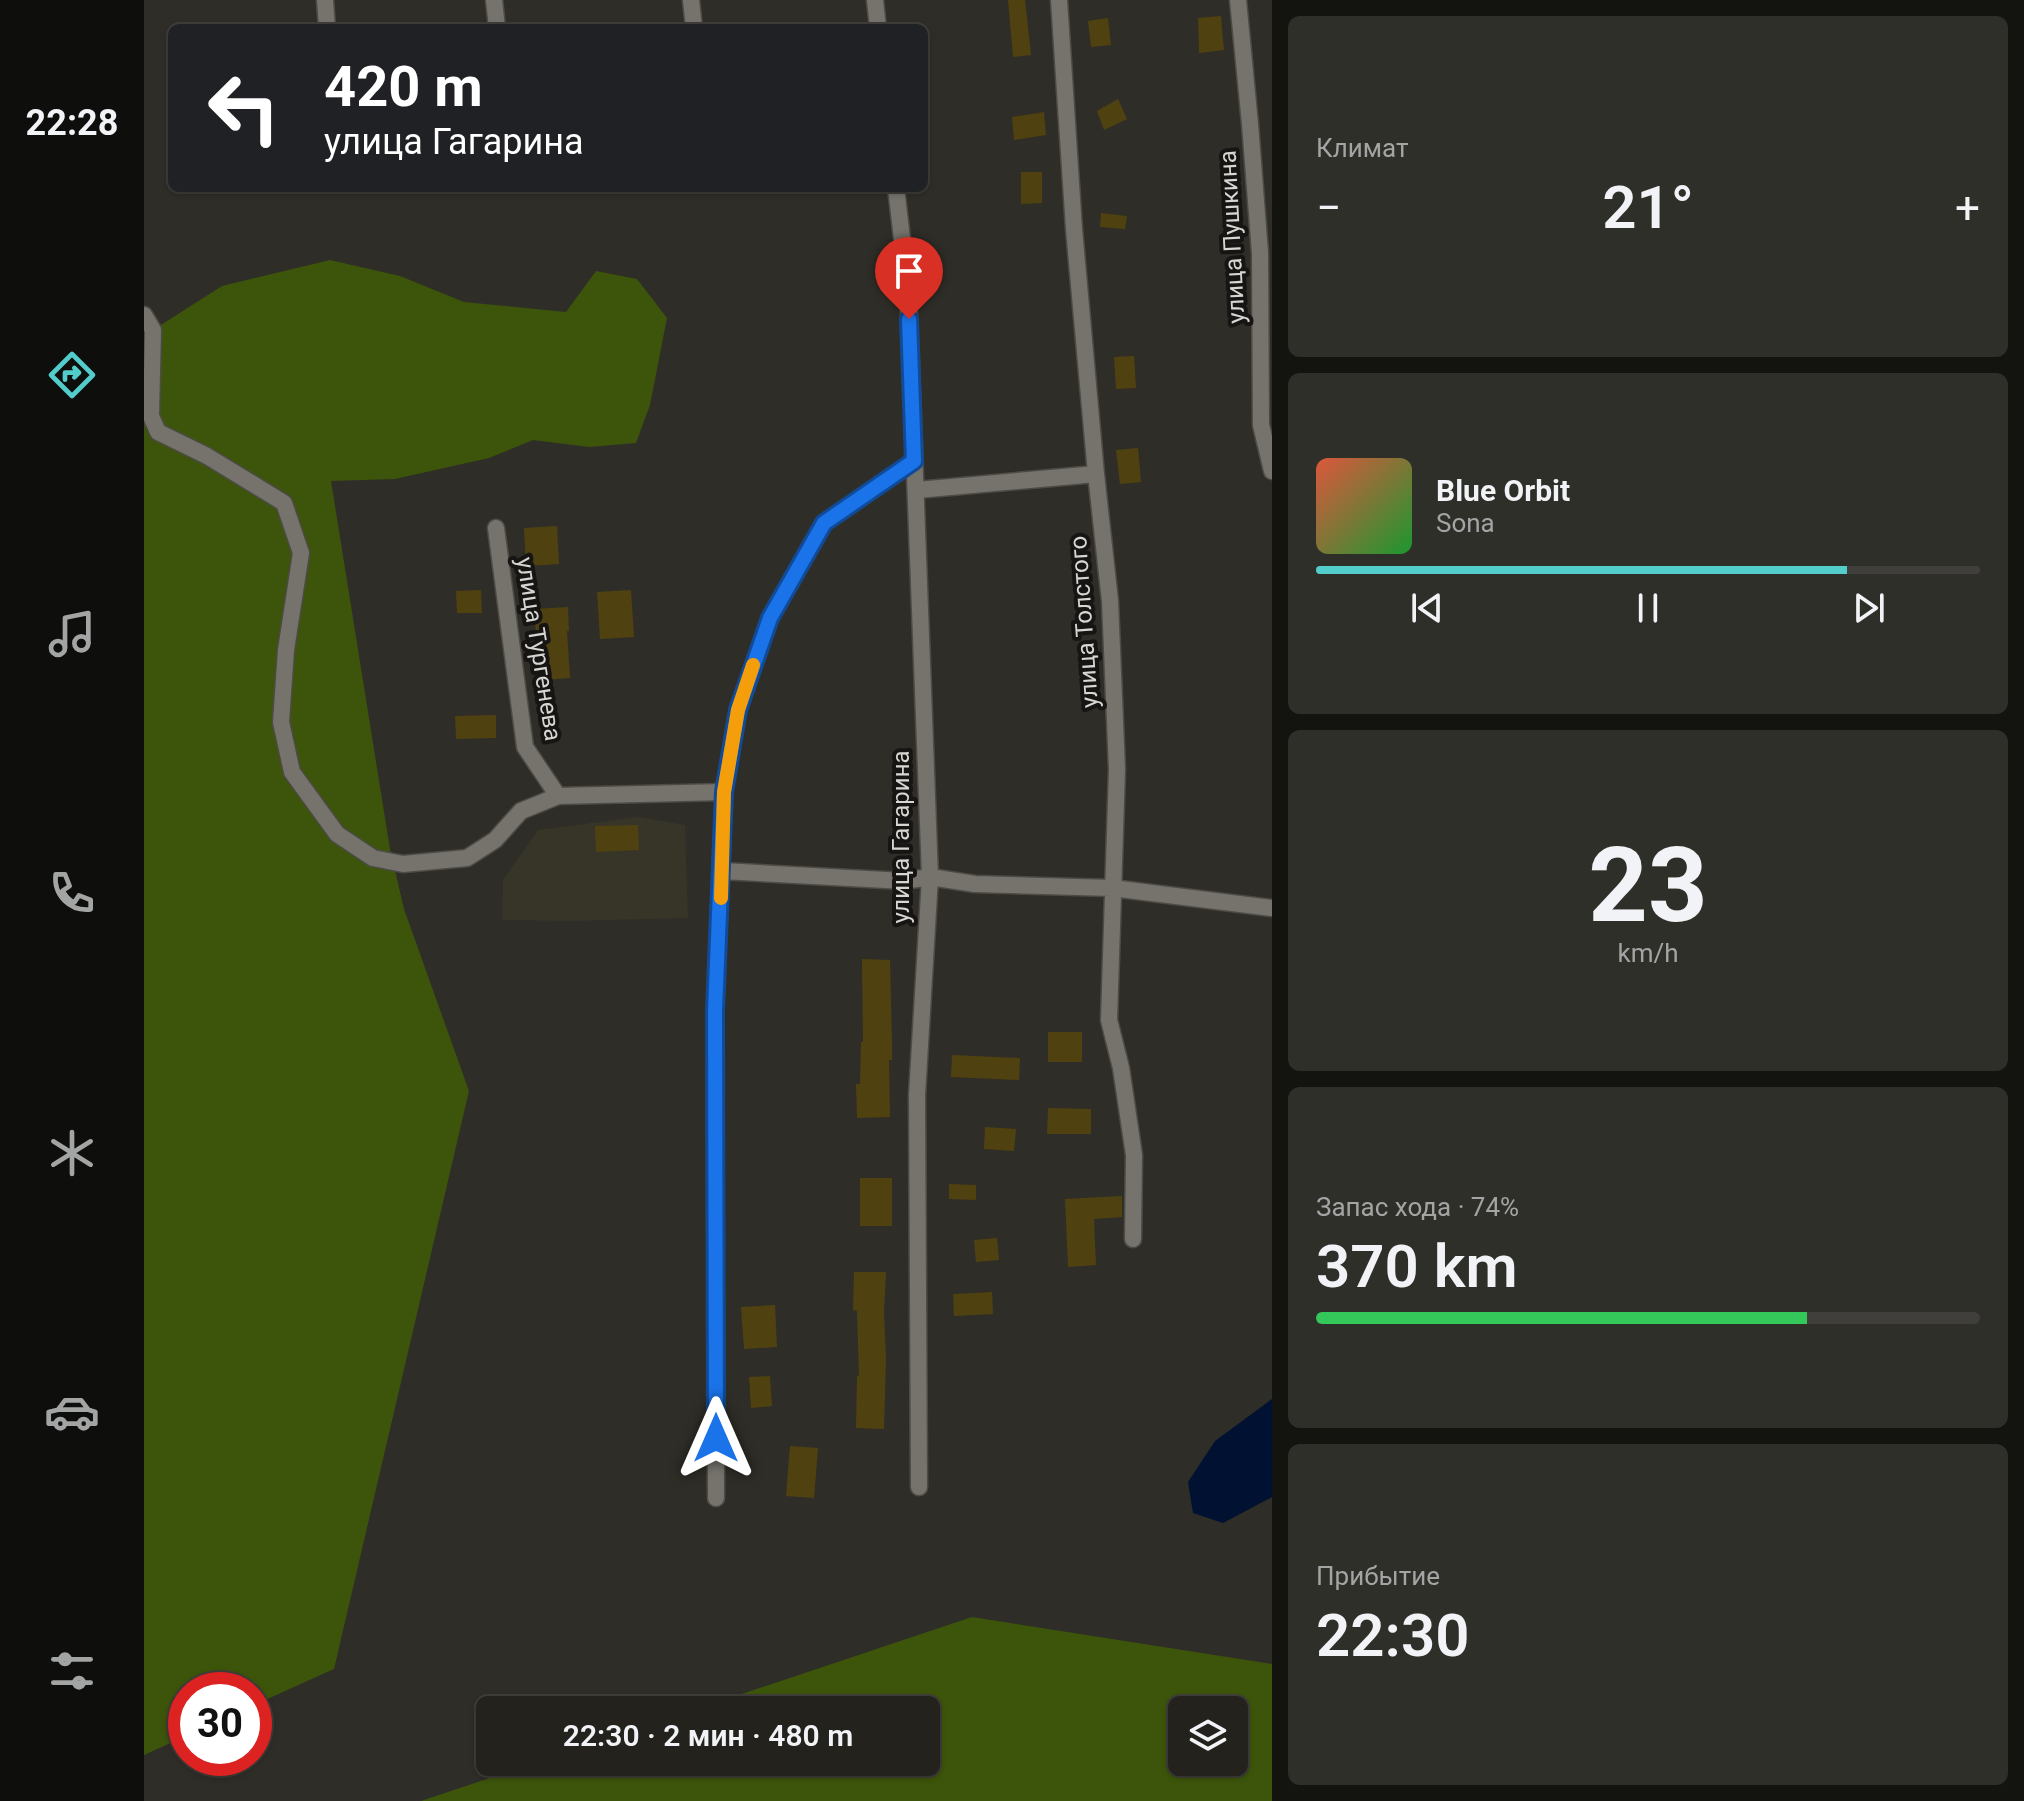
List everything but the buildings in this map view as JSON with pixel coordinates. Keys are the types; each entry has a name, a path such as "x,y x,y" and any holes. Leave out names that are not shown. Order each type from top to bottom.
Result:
{"street":[{"path":"325,0 327,24"},
{"path":"494,0 497,24"},
{"path":"691,0 694,24"},
{"path":"875,0 878,24"},
{"name":"улица Толстого","path":"1059,0 1074,229 1110,601 1116,754 1109,1020 1121,1068 1134,1155 1133,1239"},
{"name":"улица Пушкина","path":"1238,0 1260,253 1261,425 1272,471"},
{"name":"улица Гагарина","path":"896,192 908,289 930,877 917,1095 919,1487"},
{"path":"144,315 153,330 147,418 158,432 207,456 284,503 301,553 286,650 281,722 292,772 337,834 373,858 403,864 467,858 495,840 521,811 558,796 724,792"},
{"path":"716,1498 715,1011 724,792 738,710 770,618 824,523 914,461"},
{"path":"917,490 1096,474"},
{"name":"улица Тургенева","path":"496,528 525,747 558,796"},
{"path":"722,871 904,881 930,877 975,884 1112,888 1272,908"}],"shaded area":[{"path":"638,817 685,825 688,918 502,920 503,880 538,830"}],"green space":[{"path":"330,260 400,276 464,302 566,312 596,271 637,279 667,318 650,405 636,443 589,447 533,440 489,458 395,479 331,481 390,849 404,909 469,1091 334,1669 272,1697 272,1672 168,1672 168,1744 144,1755 144,327 153,330 222,286"},
{"path":"972,1617 1272,1664 1272,1801 421,1801 496,1776 940,1776 940,1696 736,1696"}],"water":[{"path":"1272,1399 1272,1497 1223,1523 1193,1513 1188,1482 1215,1441"}],"slow traffic":[{"path":"721,898 724,792 738,710 753,665"}],"route":[{"path":"716,1438 715,1011 724,792 738,710 770,618 824,523 914,461 909,319"}]}
